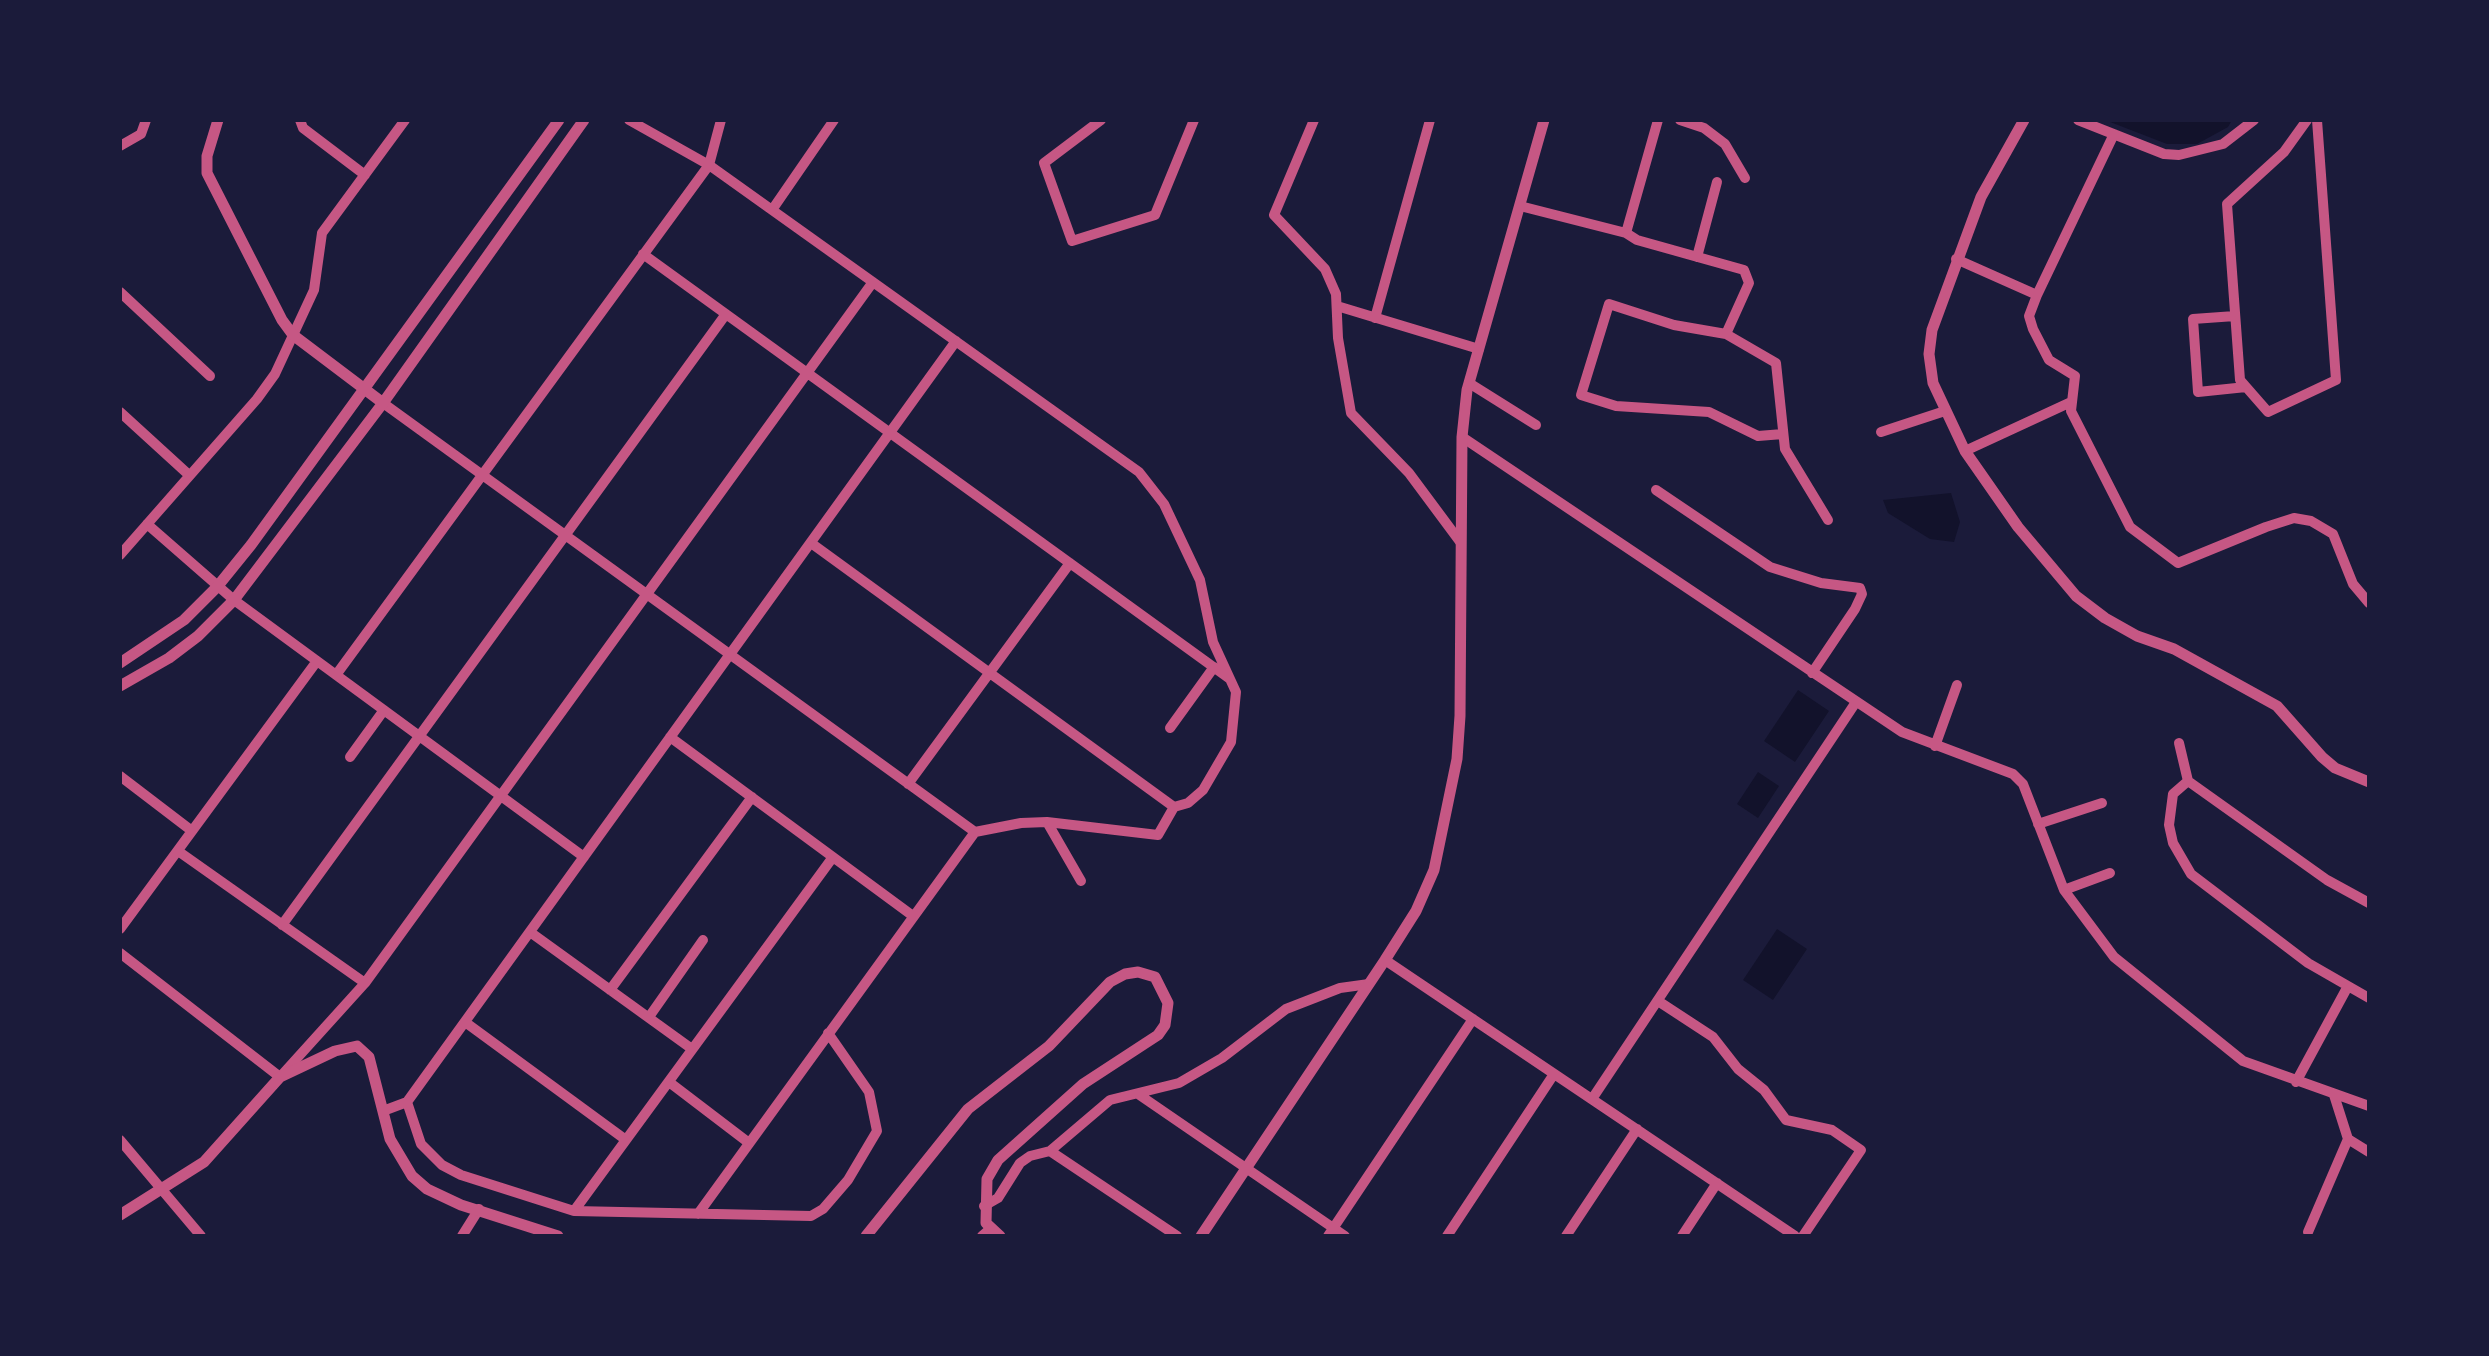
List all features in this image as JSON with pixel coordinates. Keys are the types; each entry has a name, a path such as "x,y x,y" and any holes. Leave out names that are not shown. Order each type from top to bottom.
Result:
{"street":[{"path":"120,146 142,134 146,120"},
{"path":"218,120 207,156 207,173 282,320 294,335 364,390 974,832"},
{"path":"300,120 303,128 365,175"},
{"path":"120,556 257,400 275,374 314,290 322,233 405,120"},
{"path":"120,663 172,630 217,587 559,120"},
{"path":"120,686 169,658 234,600 383,403 584,120"},
{"path":"628,120 709,165 1138,472 1152,486 1187,548 1200,580 1213,642 1231,680 1236,701 1231,742 1196,798 1182,807 1174,807 810,543"},
{"path":"336,675 709,165 722,120"},
{"path":"772,210 834,120"},
{"path":"1101,120 1044,163 1072,241 1155,215 1194,120"},
{"path":"1314,120 1274,215 1325,269 1337,306 1338,338 1351,413 1409,473 1460,543"},
{"path":"1376,318 1430,120"},
{"path":"1201,1236 1385,960 1416,911 1434,870 1457,759 1462,437 1469,383 1544,120"},
{"path":"1626,234 1658,120"},
{"path":"1680,120 1704,128 1725,144 1745,178"},
{"path":"2024,120 1980,197 1932,330 1929,354 1933,383 1965,451 2018,527 2076,596 2137,636 2174,649 2277,706 2335,768 2369,782"},
{"path":"2078,120 2164,154 2179,156 2223,144 2254,120"},
{"path":"2307,120 2284,152 2228,204 2240,380 2268,412 2336,380 2317,120"},
{"path":"2114,134 2029,316 2049,360 2075,376 2071,411 2123,516 2130,527 2178,563 2266,527 2294,518 2310,520 2332,534 2353,584 2369,603"},
{"path":"1697,257 1717,182"},
{"path":"1520,206 1744,270 1749,282 1726,334"},
{"path":"643,254 1231,680"},
{"path":"1956,260 2037,295"},
{"path":"120,1215 204,1162 365,984 873,282"},
{"path":"120,292 210,376"},
{"path":"1783,434 1758,436 1708,412 1616,406 1580,395 1609,304 1674,325 1726,334 1771,358 1779,367 1786,448 1828,520"},
{"path":"1337,306 1479,349"},
{"path":"282,925 726,314"},
{"path":"2236,316 2193,319 2198,392 2246,387"},
{"path":"383,1112 407,1102 956,341"},
{"path":"1469,383 1536,426"},
{"path":"1965,451 2071,402"},
{"path":"120,412 190,475"},
{"path":"1881,432 1945,412"},
{"path":"1462,437 1902,732 2014,774 2023,784 2064,890 2114,957 2243,1061 2369,1106"},
{"path":"1656,490 1770,567 1821,583 1860,588 1862,594 1855,609 1812,674"},
{"path":"147,524 234,600 584,856"},
{"path":"908,784 1070,563"},
{"path":"120,929 317,661"},
{"path":"1170,728 1214,667"},
{"path":"1935,746 1957,684"},
{"path":"1592,1099 1856,702"},
{"path":"350,756 384,710"},
{"path":"670,737 912,916"},
{"path":"2180,742 2188,781 2327,880 2369,902"},
{"path":"120,776 192,831"},
{"path":"2188,781 2173,794 2169,824 2173,843 2190,874 2308,962 2369,998"},
{"path":"610,990 752,797"},
{"path":"2038,824 2102,803"},
{"path":"698,1214 974,832 1048,822 1158,835 1174,807"},
{"path":"1048,822 1081,881"},
{"path":"178,851 365,984"},
{"path":"574,1211 832,857"},
{"path":"2064,890 2110,872"},
{"path":"530,932 692,1050"},
{"path":"648,1018 703,940"},
{"path":"120,953 280,1077"},
{"path":"1385,960 1799,1236 1862,1150 1832,1130 1786,1120 1764,1090 1738,1069 1713,1037 1658,1001"},
{"path":"866,1236 968,1109 1049,1046 1110,982 1138,972 1155,976 1168,1003 1165,1025 1137,1050 1083,1084 998,1160 986,1180 984,1206 991,1233"},
{"path":"984,1206 998,1198 1020,1163 1050,1151 1110,1100 1179,1083 1208,1067 1286,1009 1340,988 1369,984"},
{"path":"2296,1082 2348,986"},
{"path":"1331,1232 1473,1019"},
{"path":"465,1022 626,1140"},
{"path":"407,1102 421,1144 442,1165 461,1175 574,1211 810,1216 823,1208 848,1180 877,1132 869,1092 828,1033"},
{"path":"280,1077 335,1051 357,1046 369,1056 396,1153 412,1176 462,1205 558,1236"},
{"path":"1446,1236 1554,1074"},
{"path":"668,1082 749,1142"},
{"path":"1138,1094 1247,1167 1331,1232 1346,1236"},
{"path":"2334,1095 2348,1139 2369,1152"},
{"path":"1566,1236 1636,1129"},
{"path":"2308,1232 2348,1139"},
{"path":"120,1140 201,1236"},
{"path":"1050,1151 1177,1236"},
{"path":"1682,1236 1717,1183"},
{"path":"462,1236 478,1208"}],"shaded area":[{"path":"2105,120 2232,120 2228,127 2197,144 2167,144"},
{"path":"1951,493 1960,522 1954,542 1930,539 1888,513 1883,500"},
{"path":"1798,690 1829,711 1795,762 1764,741"},
{"path":"1758,772 1779,786 1758,818 1737,804"},
{"path":"1777,929 1807,949 1773,1000 1743,980"}]}
